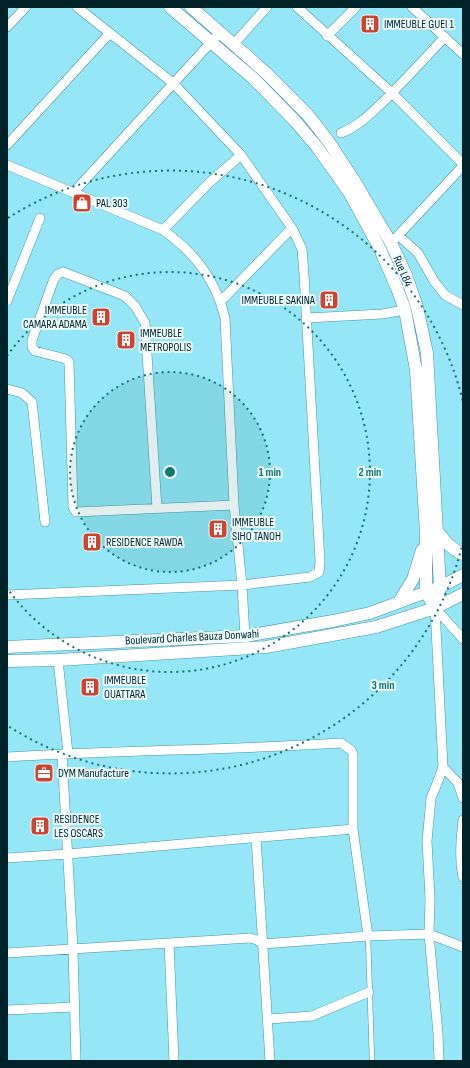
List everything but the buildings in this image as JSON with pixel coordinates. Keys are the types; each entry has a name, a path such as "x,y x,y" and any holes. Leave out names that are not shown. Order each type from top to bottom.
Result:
{"main road":[{"path":"170,7 259,85 296,122 317,147 349,192 380,249 405,310 416,370 432,532 426,592 436,608"},
{"name":"Rue L84","path":"191,7 265,72 307,114 329,142 395,240 415,301 427,353 432,532 440,587 436,608"},
{"path":"432,532 447,542 458,552 463,554"},
{"path":"399,602 413,579 432,532"},
{"name":"Boulevard Charles Bauza Donwahi","path":"7,647 245,636 370,613 440,587 463,575"},
{"name":"Boulevard Charles Bauza Donwahi","path":"7,661 58,660 266,647 376,627 436,608 463,594"}],"street":[{"path":"7,27 26,7"},
{"path":"7,595 242,585 310,577 319,572 320,561 302,249 292,228 241,154 173,83 77,7"},
{"path":"234,44 267,7"},
{"path":"297,7 327,36 392,93 463,165 395,240 418,253 434,281 445,295 463,305"},
{"path":"327,36 356,7"},
{"path":"412,7 463,54"},
{"path":"73,193 220,32"},
{"path":"7,145 110,34"},
{"path":"341,133 352,129 362,122 392,93 445,37"},
{"path":"163,230 210,182 241,154"},
{"path":"7,165 163,230 176,240 206,270 221,301 225,318 234,505 242,585 245,636"},
{"path":"7,301 11,282 40,218"},
{"path":"221,301 292,228"},
{"path":"157,508 146,323 135,306 125,296 63,272 58,274 54,279 32,340 32,347 35,351 66,358 69,362 73,507 76,512 234,505"},
{"path":"307,318 382,314 405,310"},
{"path":"7,389 22,393 32,402 45,522"},
{"path":"436,608 463,639"},
{"path":"436,608 443,767 430,798 427,842 430,900 429,934 439,1061"},
{"path":"58,660 65,754 76,1061"},
{"path":"7,757 255,748 341,743 351,750 353,754 353,829 368,936"},
{"path":"443,767 458,782 463,798"},
{"path":"463,820 461,836 461,868 463,877"},
{"path":"7,858 353,829"},
{"path":"256,837 270,1061"},
{"path":"7,952 250,938 258,940 263,944 368,936 429,934 463,947"},
{"path":"169,943 174,1061"},
{"path":"268,1019 312,1016 370,992"},
{"path":"7,1010 74,1007"}],"lane":[{"path":"368,936 372,1061"}],"place":[{"name":"IMMEUBLE GUEI 1","path":"370,24"},
{"name":"PAL 303","path":"82,203"},
{"name":"IMMEUBLE SAKINA","path":"329,300"},
{"name":"IMMEUBLE CAMARA ADAMA","path":"101,317"},
{"name":"IMMEUBLE METROPOLIS","path":"126,340"},
{"name":"IMMEUBLE SIHO TANOH","path":"218,529"},
{"name":"RESIDENCE RAWDA","path":"92,542"},
{"name":"IMMEUBLE OUATTARA","path":"90,687"},
{"name":"DYM Manufacture","path":"44,773"},
{"name":"RESIDENCE LES OSCARS","path":"40,826"}]}
